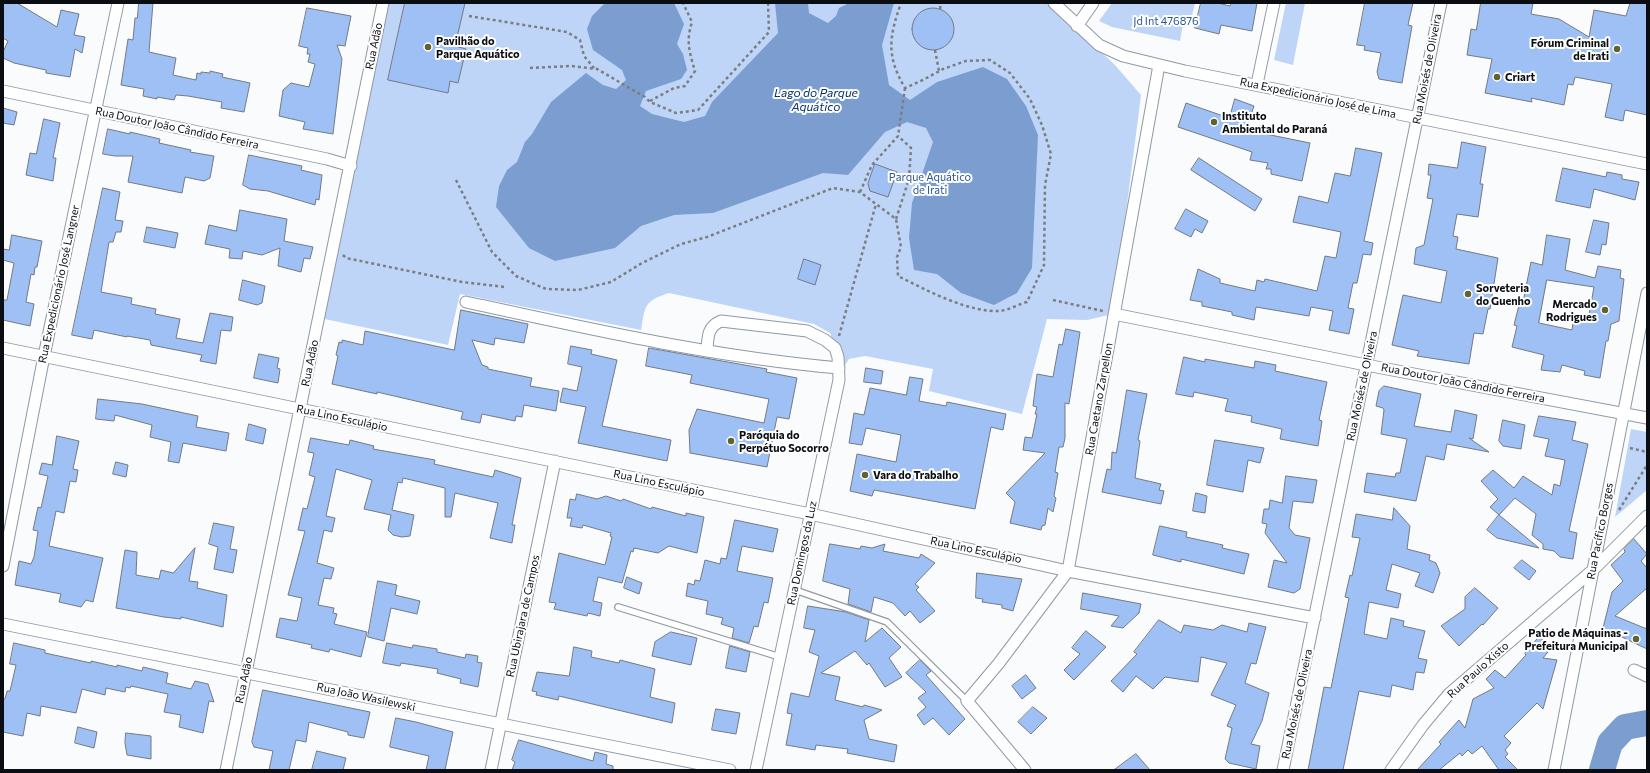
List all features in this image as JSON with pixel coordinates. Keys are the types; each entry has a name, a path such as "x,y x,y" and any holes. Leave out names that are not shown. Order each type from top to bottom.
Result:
{"street":[{"name":"Rua Expedicionário José Langner","path":"3,566 44,356 118,3"},
{"name":"Rua Adão","path":"226,770 383,3"},
{"name":"Rua Expedicionário José de Lima","path":"1054,3 1099,45 1123,56 1159,65 1257,84 1417,119 1647,164"},
{"path":"1077,26 1093,3"},
{"path":"1257,84 1274,3"},
{"name":"Rua Moisés de Oliveira","path":"1283,770 1441,3"},
{"name":"Rua Caetano Zarpellon","path":"967,701 999,663 1068,570 1159,65"},
{"name":"Rua Doutor João Cândido Ferreira","path":"3,90 327,159 350,166"},
{"name":"Rua Pacífico Borges","path":"1554,770 1622,413 1647,293"},
{"path":"466,302 639,340 794,364 839,368"},
{"name":"Rua Doutor João Cândido Ferreira","path":"1114,314 1366,365 1647,418"},
{"path":"707,350 709,331 714,324 721,321 807,331 826,340 835,348"},
{"name":"Rua Lino Esculápio","path":"3,348 810,514 1068,570 1315,618"},
{"name":"Rua Domingos da Luz","path":"756,770 839,380 839,368 835,348"},
{"name":"Rua Ubirajara de Campos","path":"491,770 555,462"},
{"name":"Rua Paulo Xisto","path":"1391,770 1423,725 1449,694 1593,570 1647,516"},
{"name":"Rua João Wasilewski","path":"3,624 246,671 500,725 730,770"},
{"path":"1634,670 1647,676"},
{"path":"967,701 1025,770"}],"lane":[{"path":"795,590 887,622 967,701"},
{"path":"618,608 780,657"}],"path":[{"path":"650,102 674,88 685,86 695,71 689,50 688,36 692,22 683,3"},
{"path":"530,68 571,66 594,69 645,97 650,102 676,113 698,110 768,32 768,3"},
{"path":"860,192 872,165 898,136 905,88 895,70 891,50 893,26 901,3"},
{"path":"940,9 941,3"},
{"path":"469,16 567,32 580,40 584,56 594,69"},
{"path":"935,50 938,71"},
{"path":"898,136 911,148 909,179 896,220 901,246 897,258 898,276 944,297 977,308 1001,311 1027,302 1044,265 1045,185 1051,154 1042,125 1030,99 1010,73 990,60 966,61 938,71 905,88"},
{"path":"456,180 492,252 516,276 546,289 552,290 578,290 611,282 642,263 681,244 707,238 833,188 860,192 896,220"},
{"path":"835,348 876,204"},
{"path":"334,244 346,258 462,282 505,287"},
{"path":"1053,300 1114,314"},
{"path":"1630,448 1647,452"},
{"path":"1618,510 1647,465"}],"green space":[{"name":"Parque Aquático de Irati","path":"385,3 1048,3 1114,64 1141,95 1113,314 1087,320 1047,319 1022,414 929,391 933,369 865,356 849,359 838,376 839,357 830,333 814,324 669,293 650,302 645,310 641,330 460,294 448,345 320,318"},
{"name":"Jd Int 476876","path":"1112,3 1195,3 1191,20 1184,18 1180,41 1112,27 1099,21"},
{"path":"1286,3 1305,3 1293,65 1274,60"},
{"path":"1631,429 1647,432 1647,490 1615,517"}],"water":[{"name":"Lago do Parque Aquático","path":"605,3 674,3 684,24 677,44 683,54 687,70 681,79 646,91 640,106 652,114 684,122 705,116 712,102 778,33 775,3 808,3 809,13 828,23 836,16 839,8 849,3 894,3 882,45 889,85 910,100 937,82 983,67 1007,79 1026,106 1038,135 1032,268 1017,293 994,305 961,293 937,274 914,270 909,238 912,203 933,142 926,128 907,122 885,132 848,175 823,173 713,213 674,215 641,226 615,248 555,261 529,248 496,207 499,186 507,170 517,162 525,142 532,134 551,102 586,73 603,85 616,89 626,80 622,70 593,50 587,29 592,16"}],"building":[{"path":"3,3 17,3 57,27 61,10 79,14 74,35 85,37 82,53 75,49 70,77 46,73 46,70 14,63 3,58 3,52 8,41 3,38"},
{"path":"139,3 153,3 149,52 176,58 173,75 196,80 197,73 210,73 210,71 223,74 222,77 250,83 244,112 221,108 222,102 188,96 176,95 174,100 143,96 144,89 121,85 128,39 133,40 135,18 137,18"},
{"name":"Pavilhão do Parque Aquático","path":"405,3 465,3 455,46 466,49 458,83 450,81 448,93 388,80"},
{"path":"1201,3 1218,3 1230,6 1231,3 1257,3 1252,31 1221,25 1219,34 1195,28"},
{"path":"1365,3 1413,3 1408,25 1412,26 1402,83 1379,79 1377,72 1381,53 1364,50 1365,46 1357,45"},
{"path":"1481,3 1533,3 1531,14 1559,19 1589,37 1594,10 1626,16 1630,3 1647,3 1647,115 1625,110 1623,121 1605,117 1612,84 1575,77 1573,85 1568,84 1564,105 1531,98 1532,102 1485,93 1492,59 1467,55 1471,29 1476,30"},
{"path":"307,8 351,16 345,46 337,45 342,59 333,134 303,129 305,122 279,116 283,90 291,83 309,87 315,64 308,62 310,54 307,54 308,48 299,46"},
{"path":"929,8 937,8 948,14 954,25 954,33 948,44 937,50 929,50 918,44 912,33 912,25 918,14"},
{"path":"1235,99 1254,106 1246,130 1310,143 1302,181 1271,174 1271,169 1266,169 1268,163 1250,160 1252,152 1178,127 1186,103 1229,118"},
{"path":"3,108 17,112 14,125 3,123"},
{"path":"44,119 60,123 53,158 56,158 53,181 26,175 30,153 36,154"},
{"path":"108,129 130,134 130,132 160,139 159,143 191,150 190,152 214,156 210,178 204,181 185,177 182,193 128,182 133,156 103,154"},
{"path":"1462,142 1486,147 1480,184 1483,184 1478,217 1457,214 1453,236 1458,237 1456,249 1498,258 1490,309 1488,309 1483,334 1474,333 1469,364 1417,356 1419,351 1392,345 1403,295 1441,303 1447,271 1414,264 1416,248 1424,245 1433,199 1427,198 1431,175 1428,175 1429,164 1457,168"},
{"path":"1356,148 1382,153 1364,241 1373,243 1371,255 1363,254 1357,283 1353,283 1348,308 1354,309 1349,334 1329,330 1333,311 1311,307 1309,316 1256,307 1254,320 1232,315 1232,312 1202,306 1202,302 1190,300 1198,269 1220,279 1220,283 1255,291 1257,280 1264,282 1265,279 1317,291 1325,256 1336,258 1341,232 1293,222 1299,196 1328,203 1335,173 1350,176"},
{"path":"249,155 302,166 301,170 322,175 319,200 316,199 315,205 268,191 250,189 243,185"},
{"path":"1199,158 1262,199 1255,211 1191,170"},
{"path":"875,164 897,172 888,197 870,191 868,184"},
{"path":"1563,168 1606,177 1607,172 1622,175 1622,179 1639,182 1635,200 1594,189 1590,208 1556,201"},
{"path":"103,188 120,192 115,220 123,221 121,232 116,232 113,242 109,242 101,292 132,298 131,304 156,309 155,314 180,319 176,338 203,343 210,313 233,317 231,331 221,330 216,364 200,361 202,355 151,345 150,340 94,330 92,339 72,335"},
{"path":"1186,209 1208,221 1202,233 1195,229 1191,237 1175,229"},
{"path":"240,210 287,219 284,241 313,247 310,259 304,258 301,272 278,266 280,248 262,255 243,251 242,259 229,258 230,249 205,244 209,225 236,231"},
{"path":"1594,220 1609,223 1606,245 1602,244 1600,255 1586,252"},
{"path":"147,227 178,233 175,248 144,242"},
{"path":"12,235 42,241 37,267 35,267 34,275 31,274 26,302 34,304 30,326 3,320 3,300 7,300 14,263 3,260 3,249 9,250"},
{"path":"1547,235 1570,239 1565,270 1595,278 1598,266 1621,270 1620,278 1624,279 1619,321 1611,324 1608,341 1606,341 1600,378 1584,375 1585,371 1562,365 1560,372 1541,370 1544,355 1512,347 1517,326 1514,325 1520,301 1523,302 1531,262 1542,265","holes":["1547,280 1594,287 1588,320 1574,317 1572,330 1539,323"]},
{"path":"804,259 821,265 815,285 798,279"},
{"path":"243,280 265,286 262,303 257,305 239,300"},
{"path":"461,310 528,324 524,343 495,338 494,345 472,340 482,365 488,367 488,369 532,378 530,386 559,391 556,411 524,405 522,417 516,416 515,421 482,414 480,423 461,419 463,412 377,392 377,394 332,384 338,356 336,355 339,342 342,343 342,340 363,345 365,331 454,350"},
{"path":"1066,329 1080,332 1069,404 1065,403 1065,438 1063,447 1059,447 1055,472 1058,473 1054,496 1056,498 1053,512 1048,508 1045,525 1042,526 1041,530 1010,523 1015,502 1006,493 1045,453 1023,450 1025,437 1032,438 1037,414 1035,414 1037,407 1033,406 1037,374 1053,377 1059,344 1062,345"},
{"path":"571,346 592,350 591,354 617,360 602,426 671,440 667,461 578,443 586,407 560,402 563,388 577,391 582,367 568,364"},
{"path":"649,348 767,369 766,372 797,378 789,419 777,417 767,467 690,453 689,430 697,409 764,423 769,399 690,383 692,375 646,366"},
{"path":"259,354 279,358 277,368 280,369 278,383 254,378"},
{"path":"1184,357 1205,362 1205,359 1254,368 1255,361 1276,365 1275,371 1327,382 1319,420 1322,421 1318,446 1280,439 1282,429 1251,422 1252,416 1225,411 1228,399 1194,392 1193,397 1176,394"},
{"path":"866,368 883,371 881,384 864,382"},
{"path":"910,377 923,379 919,401 946,406 947,402 1006,414 1003,430 991,427 975,509 874,490 872,496 850,491 857,454 896,462 901,435 866,428 862,445 849,443 854,413 864,415 870,388 906,395"},
{"path":"1384,386 1421,394 1414,426 1451,432 1455,410 1477,415 1473,439 1469,438 1489,452 1447,444 1444,460 1426,456 1416,501 1364,492 1367,473 1395,477 1396,473 1400,473 1407,439 1381,434 1384,410 1383,408 1376,406 1379,391"},
{"path":"1127,390 1147,394 1138,440 1140,441 1135,478 1161,484 1159,490 1164,491 1161,504 1102,492 1107,469 1111,470 1112,452 1116,453"},
{"path":"98,399 142,404 198,416 196,427 229,433 226,451 183,443 179,463 168,461 171,442 150,437 152,425 115,415 114,421 96,419"},
{"path":"1539,416 1576,422 1572,440 1588,444 1569,531 1577,533 1573,559 1560,557 1554,551 1543,549 1543,544 1532,535 1536,514 1515,498 1499,515 1490,507 1498,499 1481,481 1493,470 1514,488 1523,476 1552,495 1554,484 1560,486 1565,460 1545,456 1549,439 1534,436"},
{"path":"1503,420 1525,425 1521,449 1503,446 1499,441"},
{"path":"249,424 266,429 263,444 246,440"},
{"path":"57,436 79,441 73,469 78,470 76,482 70,481 64,513 56,511 49,546 103,558 93,602 86,600 81,607 59,602 61,594 15,585 19,561 31,564 34,557 38,531 33,530 38,507 41,508 48,476 39,474 42,463 52,465"},
{"path":"311,438 349,445 350,440 374,446 373,449 435,460 434,464 493,477 495,470 521,478 512,525 515,525 512,543 490,538 498,503 455,493 451,517 445,517 445,488 403,478 402,483 398,482 392,510 414,515 410,536 402,537 393,535 388,530 391,515 364,509 372,480 336,469 326,516 335,518 332,532 324,530 317,563 334,568 331,579 324,578 318,605 334,608 333,613 337,614 334,624 367,632 361,657 330,649 329,652 311,648 312,645 276,637 280,618 297,621 302,598 288,595 305,531 298,530 303,508 307,509 315,477 309,475 314,453 308,452"},
{"path":"1215,440 1264,448 1260,463 1248,460 1243,492 1207,485"},
{"path":"116,462 128,465 126,477 113,474"},
{"path":"1286,476 1317,480 1313,503 1293,501 1289,528 1295,535 1310,538 1300,589 1294,593 1268,587 1274,560 1287,563 1265,533 1267,524 1262,523 1264,509 1269,509 1270,500 1282,503"},
{"path":"1196,493 1207,496 1205,513 1193,511"},
{"path":"577,494 597,499 606,496 621,501 623,499 651,509 652,507 686,516 686,513 704,517 697,553 669,546 658,553 634,548 633,552 631,551 622,583 598,577 593,601 602,603 600,616 588,613 587,616 554,609 556,603 549,602 559,553 605,565 612,537 610,536 611,533 583,525 582,528 570,526 572,518 567,518 570,499 575,500"},
{"path":"1394,508 1410,526 1407,549 1430,555 1429,560 1436,563 1440,573 1433,593 1415,586 1420,573 1392,564 1386,590 1401,594 1398,608 1369,602 1364,634 1387,639 1391,618 1404,621 1403,626 1425,631 1418,658 1427,660 1424,673 1416,672 1413,690 1392,685 1390,697 1359,691 1343,770 1308,770 1324,687 1331,688 1349,598 1345,597 1350,575 1352,576 1360,538 1352,537 1356,514 1392,520"},
{"path":"1499,515 1539,548 1497,538 1487,530"},
{"path":"735,520 778,529 773,552 742,546 737,571 773,578 768,603 764,602 758,627 754,626 749,643 732,638 734,628 721,624 723,618 706,614 708,601 686,596 688,583 694,585 695,580 700,581 705,560 720,564 721,558 726,559"},
{"path":"214,523 234,527 230,549 237,550 233,573 214,569 218,547 209,544"},
{"path":"1160,526 1187,532 1186,537 1223,545 1222,548 1249,554 1244,574 1181,559 1181,562 1153,555"},
{"path":"1634,539 1647,554 1641,561 1647,568 1647,588 1615,616 1647,629 1647,649 1603,628 1612,592 1623,581 1611,565 1625,552 1624,549"},
{"path":"830,544 860,549 861,546 872,548 885,544 883,551 919,558 921,554 935,563 915,584 919,587 916,590 935,611 920,623 910,611 905,616 893,603 874,597 871,612 848,604 850,589 823,581"},
{"path":"195,548 189,581 198,582 197,588 227,595 223,627 181,617 181,619 164,617 116,608 125,550 137,552 136,575 159,579 161,570 173,573"},
{"path":"1522,560 1536,571 1529,580 1514,568"},
{"path":"977,573 1022,579 1013,611 1002,608 1002,605 982,602 983,599 976,598"},
{"path":"627,577 642,583 639,594 624,588"},
{"path":"378,581 397,585 395,595 420,601 417,614 391,608 384,641 368,637"},
{"path":"1475,588 1498,608 1483,625 1482,624 1459,646 1441,626 1465,609 1465,597"},
{"path":"1083,593 1141,604 1139,613 1123,628 1111,626 1119,616 1081,609"},
{"path":"808,606 846,612 869,620 865,642 882,628 901,647 889,658 902,677 885,687 869,663 867,665 855,651 821,673 840,677 835,700 882,710 864,720 869,739 897,745 894,762 847,753 848,749 816,745 815,750 786,745 792,714 787,713 791,693 809,697 819,656 809,652 815,630 804,628"},
{"path":"1159,620 1181,633 1184,625 1213,630 1222,625 1247,632 1249,623 1266,627 1256,664 1251,663 1245,683 1269,693 1262,721 1251,744 1260,746 1256,769 1229,763 1225,759 1232,728 1227,726 1236,705 1211,695 1227,663 1201,657 1198,682 1165,677 1153,689 1136,676 1123,692 1111,681 1137,654 1134,652"},
{"path":"1086,631 1106,647 1074,680 1064,670 1080,654 1072,648"},
{"path":"671,632 697,638 691,665 652,656 655,642"},
{"path":"1539,637 1552,647 1543,658 1557,660 1543,709 1537,703 1504,736 1511,743 1505,750 1508,754 1505,757 1518,770 1499,770 1482,746 1472,754 1468,750 1462,756 1460,753 1439,770 1417,770 1441,744 1439,742 1459,720 1465,728 1473,699 1494,688 1486,679 1495,670 1505,678 1526,655 1525,654"},
{"path":"14,643 45,650 45,653 91,663 91,661 117,667 117,665 142,671 143,667 168,673 166,683 191,689 195,681 208,684 214,702 209,701 203,733 179,727 181,715 164,712 168,694 131,686 130,688 126,687 125,692 106,688 105,695 82,689 76,713 41,706 40,716 27,713 23,736 3,732 3,699 5,699 7,691 10,691 16,665 10,664"},
{"path":"387,643 412,648 413,645 437,649 437,652 465,658 466,654 478,656 477,662 482,663 478,687 460,683 461,679 437,673 438,669 401,663 400,666 383,663"},
{"path":"730,646 750,652 746,672 726,668"},
{"path":"574,647 592,651 591,657 619,663 620,660 655,669 650,697 675,703 672,723 559,696 558,700 536,695 537,692 532,691 537,672 569,676"},
{"path":"920,660 931,671 926,675 965,719 949,735 933,718 924,725 917,715 926,707 918,698 926,692 906,673"},
{"path":"1026,675 1036,688 1022,699 1012,686"},
{"path":"263,690 370,712 364,738 348,735 348,732 309,722 306,742 296,740 289,770 269,770 273,751 254,747 252,742"},
{"path":"1033,707 1047,718 1031,734 1018,722"},
{"path":"716,709 740,713 736,734 712,730"},
{"path":"396,718 453,732 445,770 426,770 429,756 390,747"},
{"path":"78,727 97,732 94,748 75,743"},
{"path":"126,733 151,736 151,759 127,755 125,743"},
{"path":"519,740 593,761 595,752 607,755 606,764 613,766 613,770 512,770 515,762 512,760"},
{"path":"317,751 346,758 343,770 312,770"},
{"path":"1136,754 1150,770 1114,770"}],"waterway":[{"path":"1602,770 1610,743 1625,727 1647,723"}],"place":[{"name":"Pavilhão do Parque Aquático","path":"428,47"},
{"name":"Fórum Criminal de Irati","path":"1617,49"},
{"name":"Criart","path":"1497,77"},
{"name":"Instituto Ambiental do Paraná","path":"1214,122"},
{"name":"Sorveteria do Guenho","path":"1468,294"},
{"name":"Mercado Rodrigues","path":"1605,310"},
{"name":"Paróquia do Perpétuo Socorro","path":"731,441"},
{"name":"Vara do Trabalho","path":"865,475"},
{"name":"Patio de Máquinas - Prefeitura Municipal","path":"1636,639"}]}
